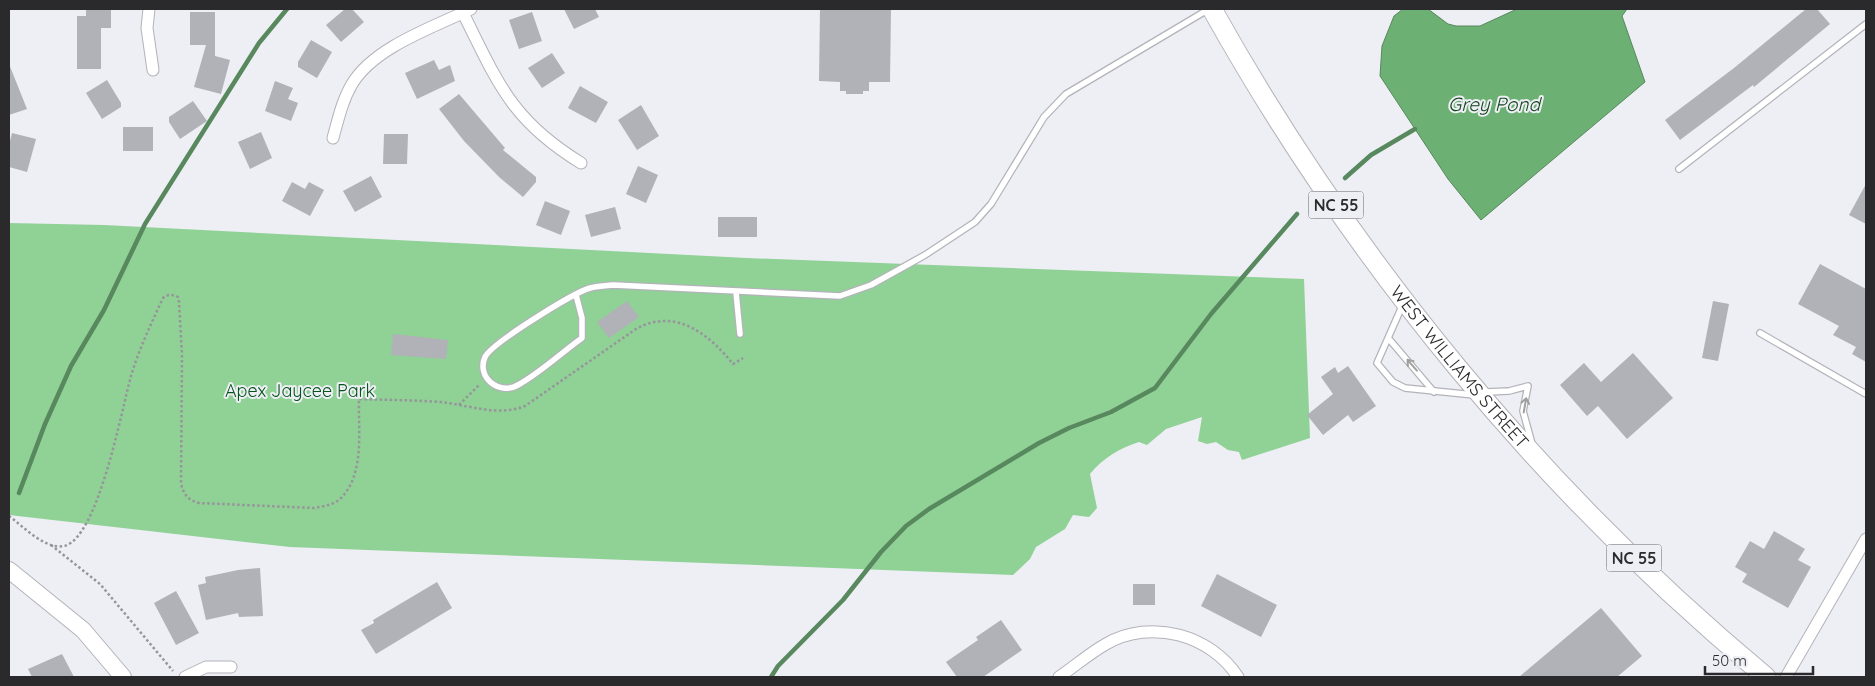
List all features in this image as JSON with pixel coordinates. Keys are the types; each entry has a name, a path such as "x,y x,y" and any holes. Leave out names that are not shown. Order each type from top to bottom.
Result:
{"main road":[{"name":"WEST WILLIAMS STREET","path":"1210,9 1298,150 1405,301 1478,393 1534,457 1682,605 1766,677"},
{"path":"9,570 83,630 123,677"}],"street":[{"path":"148,9 147,28 153,70"},
{"path":"333,138 347,94 353,82 366,67 390,49 467,11 497,82 516,111 533,128 558,148 582,162"},
{"path":"1786,677 1866,539"},
{"path":"1059,677 1106,644 1130,635 1154,632 1174,634 1202,643 1214,650 1238,677"},
{"path":"185,677 206,667 231,667"}],"lane":[{"path":"576,295 582,318 582,338 516,386 500,387 491,384 483,372 483,364 492,349 564,300 590,288 613,285 840,296 871,285 925,255 975,222 991,204 1044,116 1066,94 1210,9"},
{"path":"1679,168 1866,24"},
{"path":"736,292 740,334"},
{"path":"1405,301 1377,363 1393,382 1405,388 1434,392 1478,393 1501,392 1528,386 1523,411 1534,457"},
{"path":"1760,333 1866,394"},
{"path":"1389,339 1434,392"}],"path":[{"path":"50,544 63,547 73,543 90,520 140,348 163,298 167,295 174,295 179,302 182,355 180,473 184,493 190,500 199,503 304,507 329,505 342,498 355,473 358,453 359,398 459,405 492,410 515,410 525,406 636,329 647,323 658,321 681,323 701,332 717,345 733,364 743,358"},
{"path":"459,405 480,384"},
{"path":"9,516 50,544 56,552 80,566 100,584 173,670"}],"green space":[{"name":"Apex Jaycee Park","path":"9,223 104,225 747,258 1304,279 1310,438 1242,460 1239,452 1228,450 1216,442 1207,444 1198,441 1202,417 1166,429 1147,445 1139,442 1125,447 1106,458 1090,474 1097,508 1089,517 1073,515 1065,529 1036,547 1030,559 1013,575 290,547 9,515"}],"water":[{"name":"Grey Pond","path":"1403,9 1428,9 1448,24 1480,26 1517,9 1627,9 1622,16 1645,82 1481,220 1448,179 1380,76 1382,46 1394,16"}],"building":[{"path":"86,9 111,9 111,28 101,28 101,69 77,69 77,16 86,16"},
{"path":"345,9 352,9 364,22 341,42 326,25"},
{"path":"564,9 595,9 599,17 574,29"},
{"path":"820,9 891,9 890,82 869,82 869,91 863,91 863,94 846,94 846,91 840,91 840,82 819,81"},
{"path":"1806,9 1817,9 1830,24 1754,87 1753,85 1680,140 1665,120 1734,68"},
{"path":"190,12 215,12 215,56 230,60 221,94 194,87 206,45 190,45"},
{"path":"532,12 542,41 519,49 509,20"},
{"path":"311,40 332,52 317,78 298,67 298,62"},
{"path":"552,53 565,73 542,88 528,68"},
{"path":"434,60 439,70 450,65 455,81 417,99 405,73"},
{"path":"9,64 27,109 9,115"},
{"path":"107,80 121,103 121,107 102,119 86,93"},
{"path":"275,81 293,88 288,99 298,103 291,121 265,111"},
{"path":"580,86 608,102 596,123 568,108"},
{"path":"459,94 505,148 503,150 536,177 536,182 523,197 499,177 464,141 439,109"},
{"path":"193,101 207,121 180,139 169,122 169,117"},
{"path":"641,105 659,136 637,150 618,120"},
{"path":"123,127 153,127 153,151 123,151"},
{"path":"261,132 272,158 250,169 238,142"},
{"path":"12,133 36,139 27,172 9,167 9,145"},
{"path":"384,134 408,134 407,164 383,164"},
{"path":"638,166 658,175 646,203 626,194"},
{"path":"371,176 382,197 355,212 343,191"},
{"path":"292,182 305,189 309,182 324,190 310,216 282,201"},
{"path":"1866,184 1866,224 1849,215"},
{"path":"545,201 570,211 561,235 536,225"},
{"path":"615,207 621,229 591,237 585,215"},
{"path":"718,217 757,217 757,237 718,237"},
{"path":"1820,264 1866,289 1866,362 1852,354 1856,347 1833,335 1839,326 1798,304"},
{"path":"627,301 639,317 609,338 597,322"},
{"path":"1713,301 1729,304 1718,361 1702,358"},
{"path":"393,334 448,340 446,359 391,355"},
{"path":"1633,353 1673,398 1627,439 1598,406 1587,416 1560,385 1584,363 1601,382"},
{"path":"1348,366 1376,406 1353,422 1348,415 1323,435 1307,415 1333,394 1321,377 1335,367 1338,373"},
{"path":"1774,531 1805,549 1798,560 1811,567 1788,608 1742,582 1747,574 1735,567 1750,541 1764,549"},
{"path":"260,568 263,616 239,617 238,613 206,620 198,585 206,583 205,577 238,570"},
{"path":"1217,574 1277,605 1261,637 1201,606"},
{"path":"437,582 452,608 376,654 361,630 374,623 373,620"},
{"path":"1133,584 1155,584 1155,605 1133,605"},
{"path":"176,591 199,633 176,645 154,603"},
{"path":"1601,608 1642,656 1617,677 1519,677"},
{"path":"1001,620 1022,650 983,677 957,677 946,662 978,640 976,637"},
{"path":"62,654 74,677 32,677 28,669"}],"waterway":[{"path":"19,493 45,424 71,366 104,310 145,224 259,43 287,9"},
{"path":"1345,178 1371,155 1415,129"},
{"path":"771,677 778,666 843,600 881,552 906,526 929,509 1039,443 1069,428 1111,412 1155,388 1211,314 1297,214"}]}
